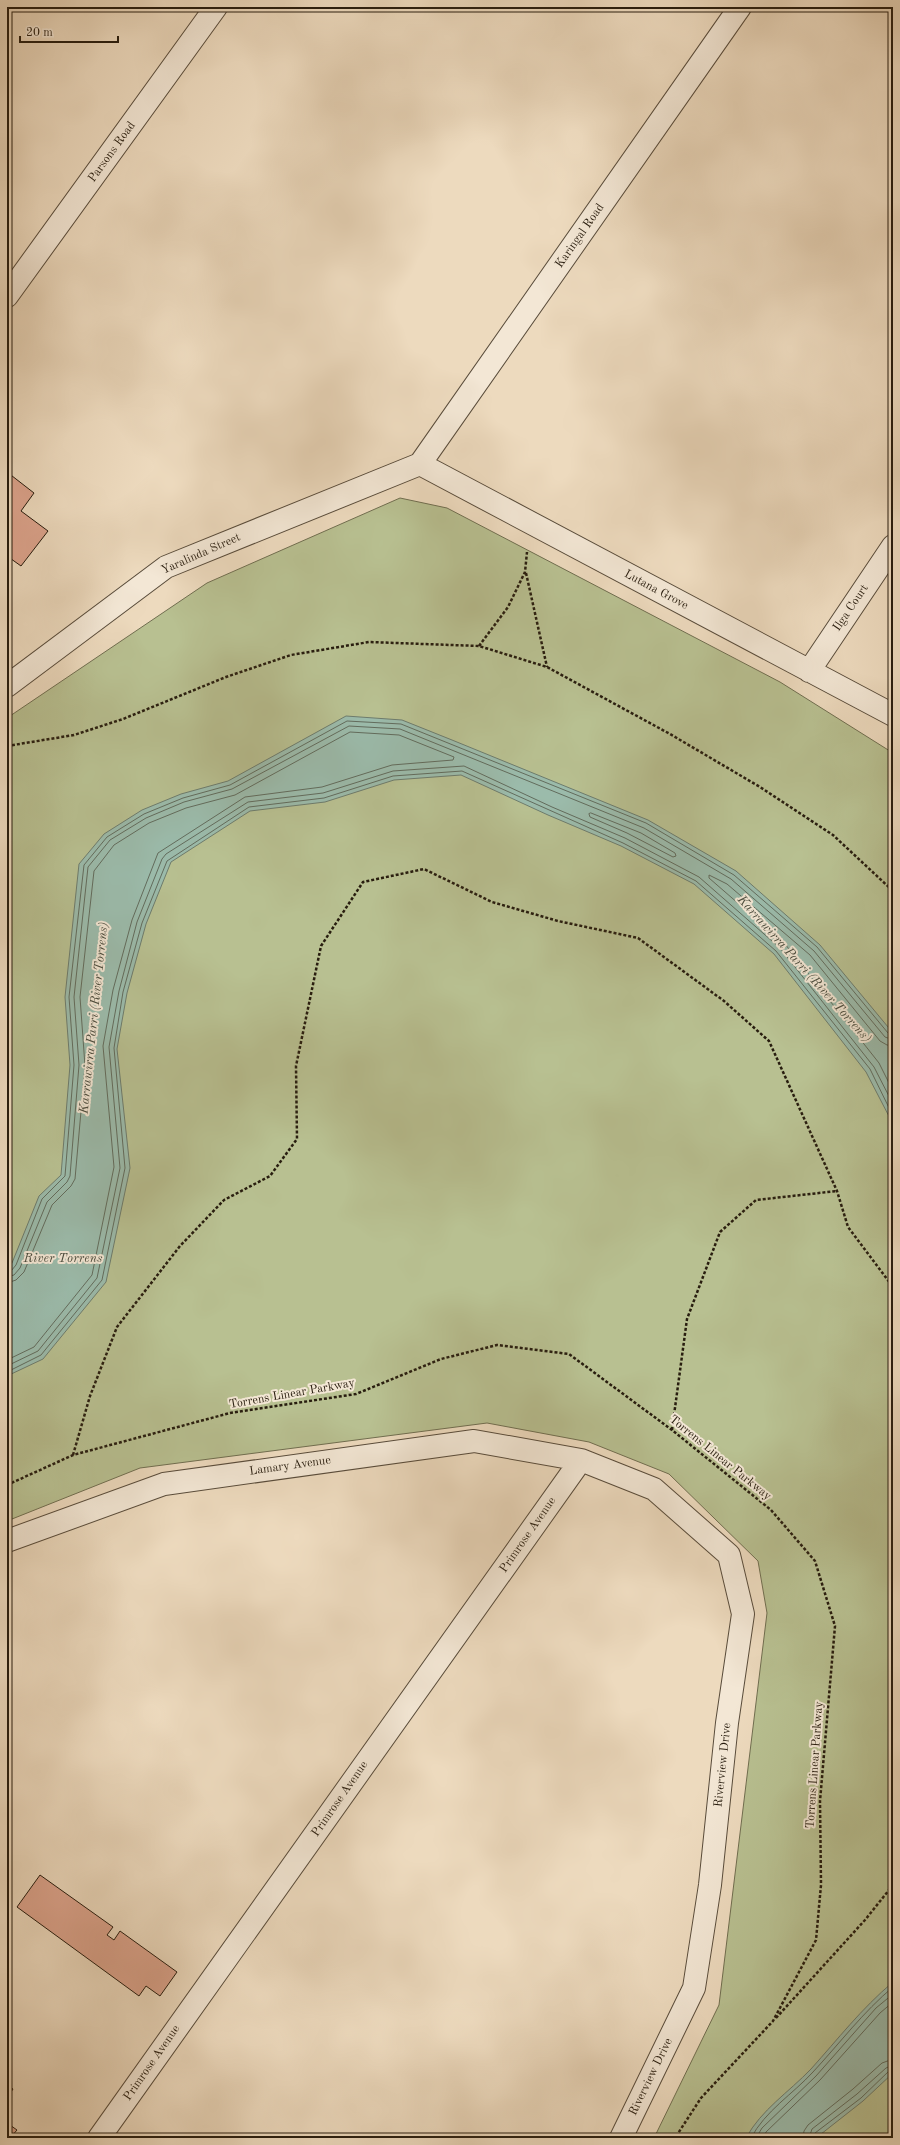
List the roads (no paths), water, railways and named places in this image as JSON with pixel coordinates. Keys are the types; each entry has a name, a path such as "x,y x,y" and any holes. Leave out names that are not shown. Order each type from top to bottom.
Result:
{"street":[{"name":"Parsons Road","path":"7,296 216,7"},
{"name":"Karingal Road","path":"420,464 740,7"},
{"name":"Lutana Grove","path":"420,464 893,715"},
{"name":"Yaralinda Street","path":"7,686 166,567 420,464"},
{"name":"Ilga Court","path":"809,671 893,546"},
{"name":"Lamary Avenue","path":"7,1541 164,1484 474,1441 581,1460"},
{"name":"Primrose Avenue","path":"99,2138 581,1460"},
{"name":"Riverview Drive","path":"581,1460 654,1489 729,1555 743,1614 727,1723 710,1885 694,1988 621,2138"}],"water":[{"name":"River Torrens","path":"346,716 402,720 648,820 736,871 820,945 893,1033 893,1124 866,1072 774,954 694,884 621,846 548,815 461,775 394,780 325,802 250,811 171,862 146,924 127,993 117,1049 130,1168 106,1282 43,1359 7,1376 7,1270 12,1263 39,1196 61,1175 70,1065 65,997 79,864 104,834 142,810 181,794 228,781"},
{"path":"893,1982 893,2073 863,2101 816,2138 746,2138 767,2110 811,2069 860,2013"}],"water label":[{"name":"Karrawirra Parri (River Torrens)","path":"804,969"},
{"name":"Karrawirra Parri (River Torrens)","path":"94,1018"}]}
